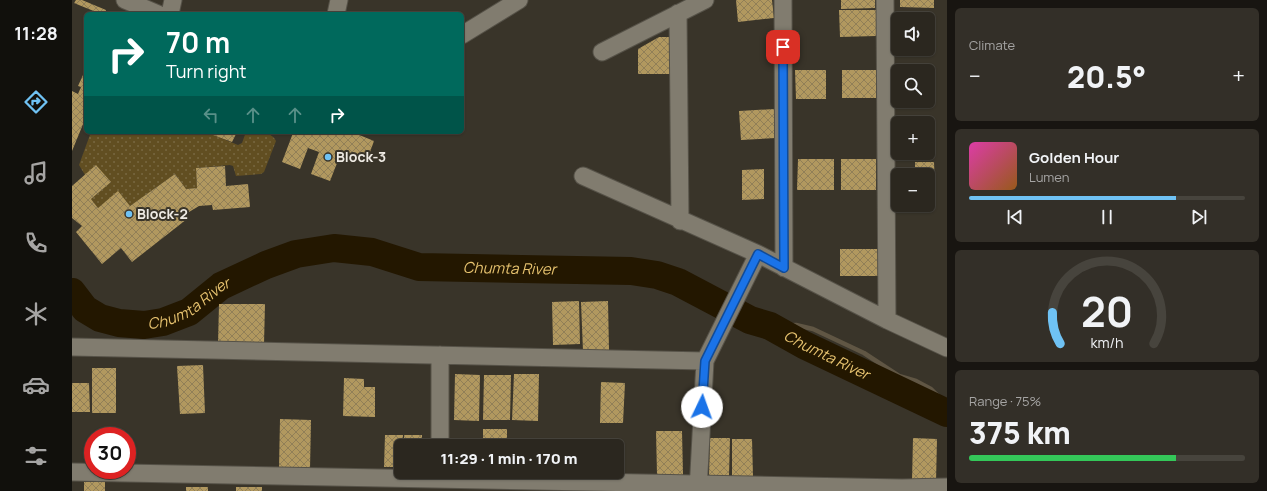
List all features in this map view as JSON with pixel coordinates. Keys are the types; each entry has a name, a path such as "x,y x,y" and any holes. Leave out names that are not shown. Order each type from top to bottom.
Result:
{"street":[{"path":"125,0 153,12"},
{"path":"170,12 172,0"},
{"path":"336,12 339,0"},
{"path":"602,52 705,0"},
{"path":"783,0 784,268"},
{"path":"885,0 887,320"},
{"path":"464,35 515,1"},
{"path":"678,13 680,221"},
{"path":"583,176 680,221 758,254 887,320 947,348"},
{"path":"698,487 705,361 758,254"},
{"path":"72,347 705,361"},
{"path":"440,355 440,439"},
{"path":"72,472 271,483 440,481 902,490 947,487"}],"shaded area":[{"path":"90,134 211,134 238,145 242,143 245,134 267,134 271,135 276,141 264,172 261,174 236,176 233,166 230,165 196,168 197,188 186,189 175,174 130,206 118,192 98,208 91,199 111,182 85,175 79,165"}],"building":[{"path":"76,0 82,0 106,10 106,12 96,12 74,3"},
{"path":"736,0 772,0 774,18 738,22"},
{"path":"841,0 875,0 875,8 841,9"},
{"path":"900,0 934,0 934,8 900,7"},
{"path":"839,10 876,10 876,36 840,37"},
{"path":"659,37 675,37 674,74 638,74 638,49"},
{"path":"795,70 826,70 826,99 796,99"},
{"path":"842,70 876,70 876,98 842,98"},
{"path":"84,75 84,122 72,151 72,91 78,94 81,87 78,86"},
{"path":"775,109 776,138 741,140 739,111"},
{"path":"214,134 236,134 232,142 213,135"},
{"name":"Block-3","path":"293,134 357,134 374,141 366,163 341,153 330,181 311,174 319,152 308,148 300,169 282,162"},
{"path":"798,159 834,159 834,190 797,190"},
{"path":"841,159 876,159 876,190 841,190"},
{"path":"915,162 934,162 934,168 915,168"},
{"name":"Block-2","path":"96,165 111,182 91,199 98,208 118,191 130,206 175,174 186,189 197,188 196,168 225,166 226,186 248,184 250,207 213,210 212,205 199,206 184,215 187,219 132,262 121,248 102,264 76,232 82,226 72,218 72,186"},
{"path":"764,169 764,199 742,200 742,170"},
{"path":"840,249 878,249 878,276 840,276"},
{"path":"579,301 580,344 553,345 552,302"},
{"path":"608,301 609,350 583,351 581,302"},
{"path":"219,304 265,304 264,344 218,344"},
{"path":"203,365 205,413 180,414 177,366"},
{"path":"92,368 116,368 116,413 92,413"},
{"path":"455,374 480,375 479,421 454,420"},
{"path":"514,374 539,374 538,421 512,420"},
{"path":"484,375 511,375 510,420 483,420"},
{"path":"344,378 364,379 364,387 375,387 375,417 343,416"},
{"path":"601,382 625,383 623,423 600,423"},
{"path":"72,383 89,383 90,412 72,412"},
{"path":"280,419 311,420 310,469 279,468"},
{"path":"483,429 507,429 507,439 483,439"},
{"path":"656,431 682,431 683,475 657,475"},
{"path":"385,435 403,435 403,439 394,439 394,467 384,467"},
{"path":"404,435 422,435 422,439 404,439"},
{"path":"710,438 730,438 729,476 709,476"},
{"path":"913,438 937,439 936,482 912,481"},
{"path":"732,439 752,439 753,476 732,476"},
{"path":"84,482 105,482 105,491 84,491"},
{"path":"186,487 208,487 208,491 186,491"},
{"path":"236,487 262,487 262,491 236,491"}],"waterway":[{"name":"Chumta River","path":"72,292 85,309 100,318 119,323 144,325 163,322 189,312 221,286 266,265 296,254 334,248 372,252 419,267 631,271 657,275 678,282 750,320 770,326 804,345 947,413"},
{"path":"770,326 796,325 813,329 864,353 899,376 916,381 931,389 938,396 943,411"}],"place":[{"name":"Block-3","path":"328,157"},
{"name":"Block-2","path":"129,214"}],"route":[{"path":"702,407 705,361 758,254 784,268 783,47"}]}
